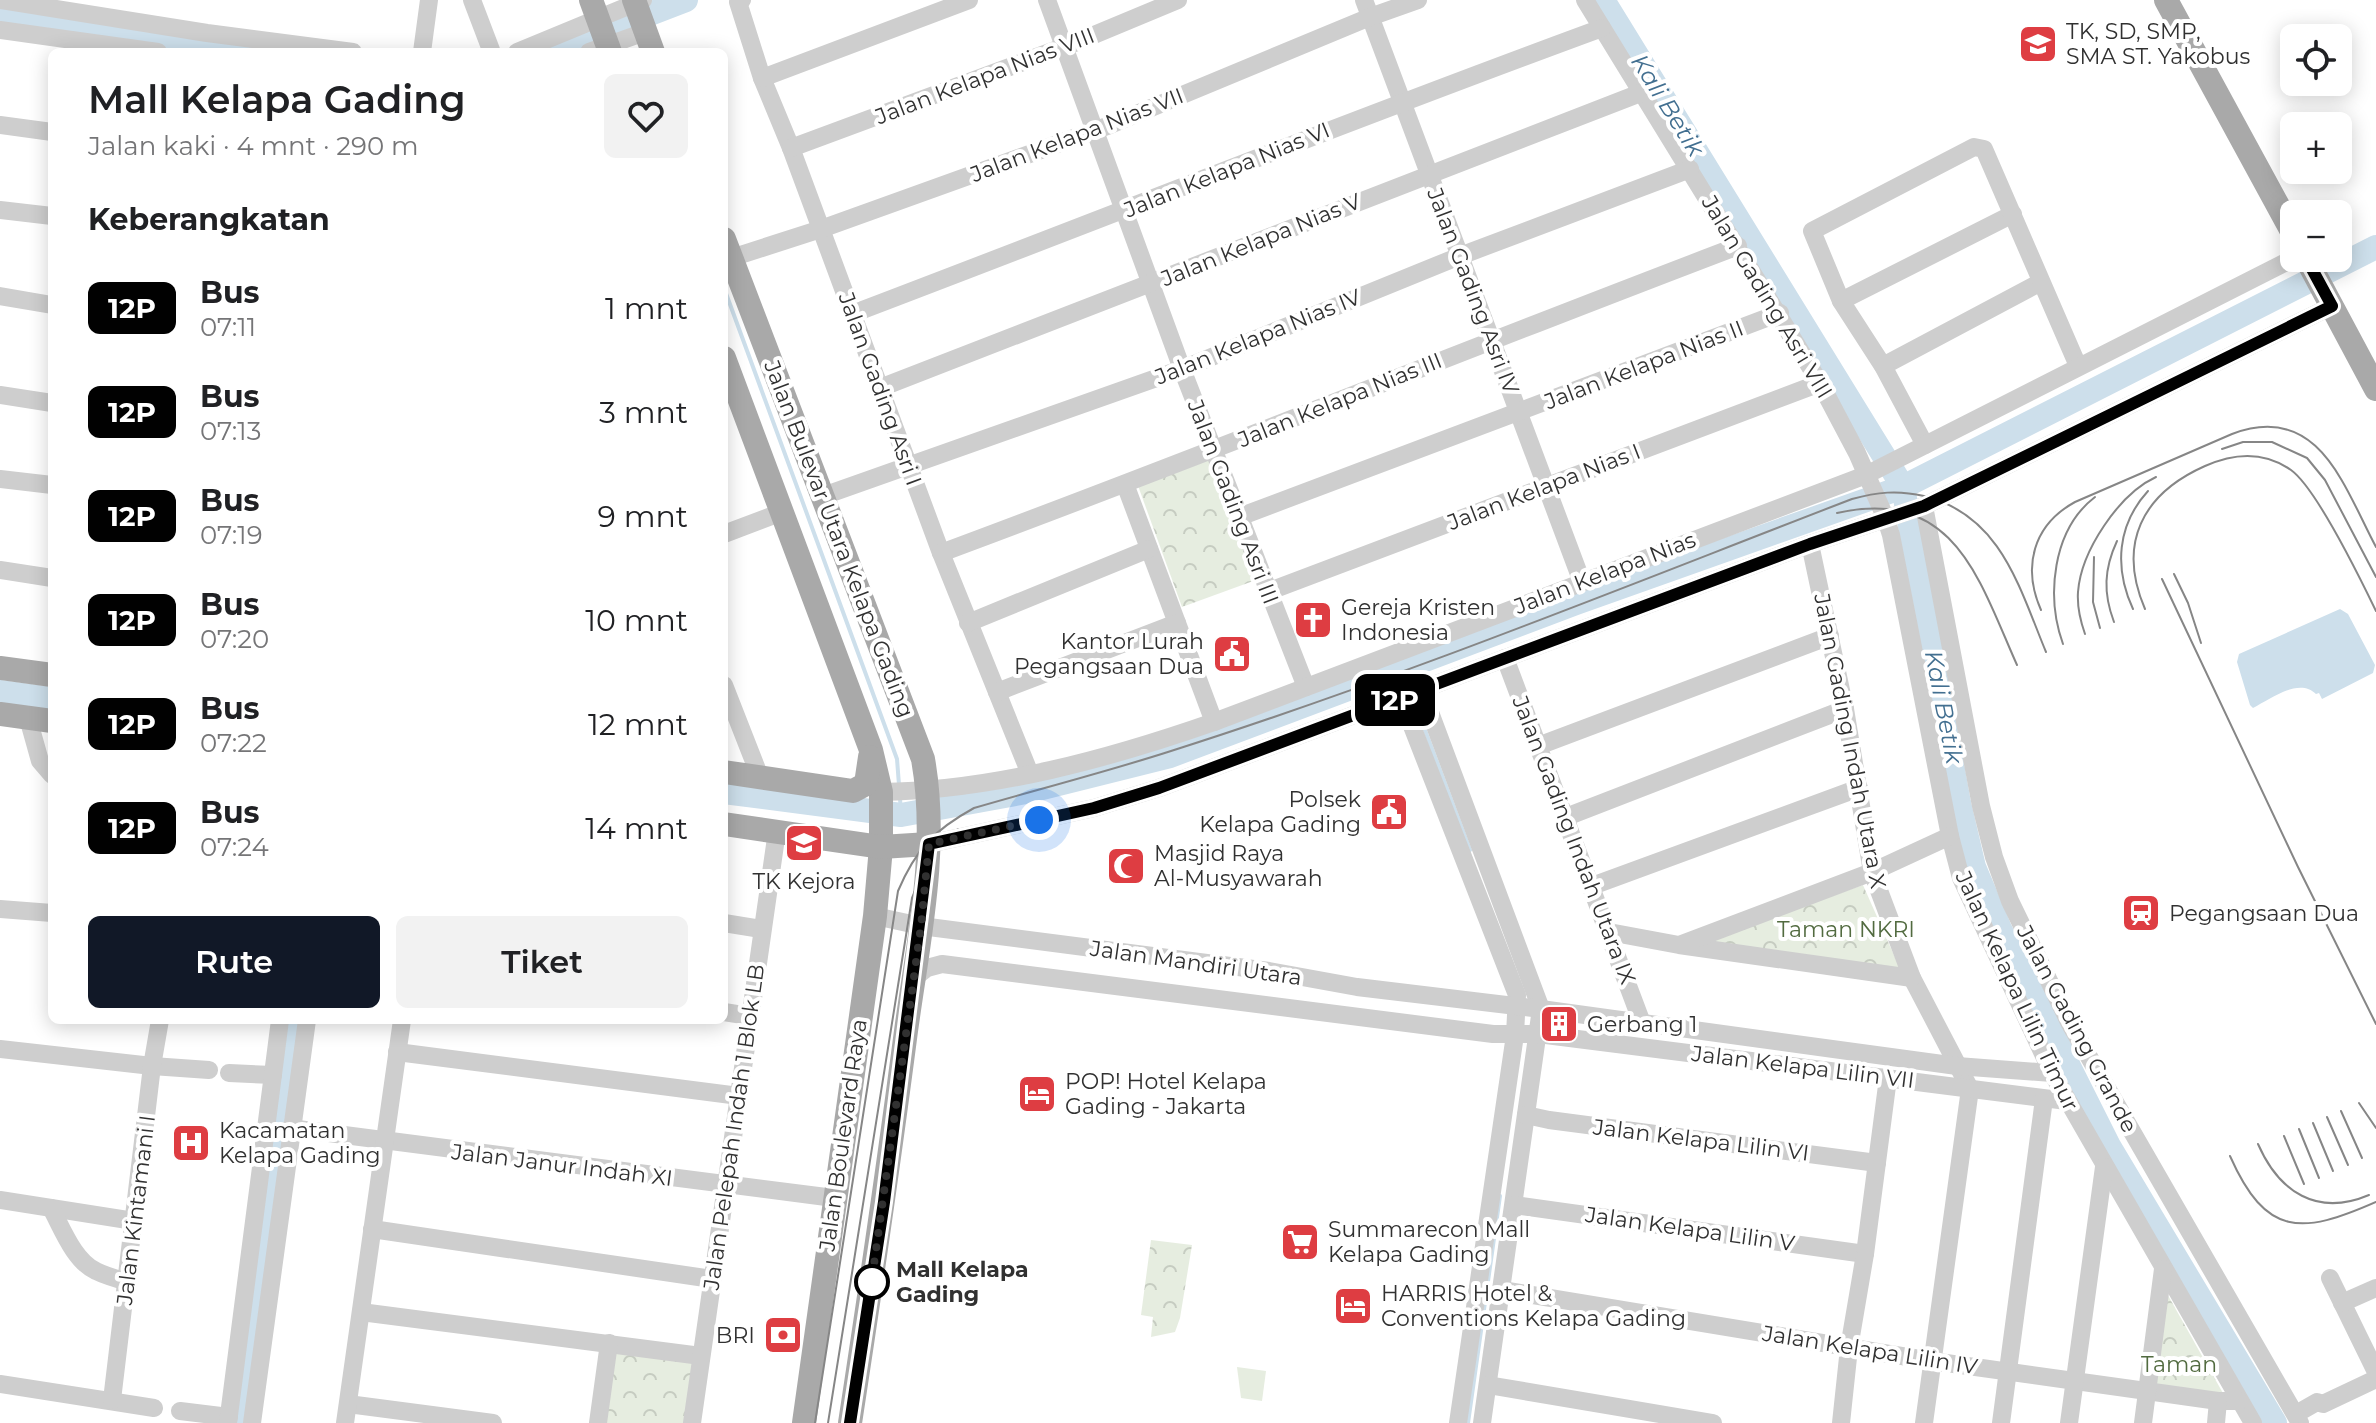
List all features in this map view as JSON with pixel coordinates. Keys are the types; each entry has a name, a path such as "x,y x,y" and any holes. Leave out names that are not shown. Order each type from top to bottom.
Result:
{"main road":[{"path":"2166,0 2280,209"},
{"name":"Jalan Bulevar Utara Kelapa Gading","path":"728,248 923,759 929,844"},
{"path":"2314,272 2376,389"},
{"name":"Jalan Bulevar Utara Kelapa Gading","path":"728,369 871,750 885,797 881,840"},
{"path":"0,668 48,674"},
{"path":"0,714 40,720"},
{"path":"728,773 857,790 866,784 871,750"},
{"path":"728,825 929,844 884,1202 850,1423"},
{"name":"Jalan Boulevard Raya","path":"804,1423 875,916 881,840"}],"street":[{"path":"423,48 429,0"},
{"path":"472,0 490,48"},
{"path":"762,78 969,0"},
{"name":"Jalan Gading Asri III","path":"1047,0 1182,369 1306,687"},
{"name":"Jalan Kelapa Nias VIII","path":"791,148 1064,47 1178,0"},
{"name":"Jalan Kelapa Nias VII","path":"728,248 821,229 1095,130 1367,8 1418,0"},
{"name":"Jalan Gading Asri VIII","path":"1585,0 1780,313 1871,475 1885,513"},
{"path":"3,1 322,48"},
{"name":"Jalan Gading Asri I","path":"740,1 762,78 791,148 941,553 1030,774"},
{"name":"Jalan Gading Asri IV","path":"1367,8 1582,582"},
{"path":"534,48 602,32 639,18"},
{"path":"602,32 639,18"},
{"name":"Jalan Kelapa Nias VI","path":"852,314 1123,212 1402,101 1602,28"},
{"path":"0,30 129,48"},
{"name":"Jalan Kelapa Nias V","path":"880,388 1643,92"},
{"path":"0,125 48,131"},
{"path":"1925,445 1883,366 1841,301 1812,231 1978,146 1984,149 2078,366"},
{"name":"Jalan Kelapa Nias IV","path":"823,496 1182,369 1460,256 1690,169"},
{"path":"0,210 48,216"},
{"path":"1841,301 2013,214"},
{"name":"Jalan Kelapa Nias III","path":"941,553 1738,246"},
{"name":"Jalan Kelapa Nias","path":"885,797 924,799 1135,748 1214,722 1871,475 2078,366 2280,265"},
{"path":"1883,366 2041,282"},
{"path":"0,296 48,304"},
{"name":"Jalan Kelapa Nias","path":"929,844 1126,799 1197,775 1885,513 1918,509 2060,441 2330,302"},
{"name":"Jalan Kelapa Nias II","path":"1239,517 1780,313"},
{"name":"Jalan Kelapa Nias I","path":"1267,592 1820,383"},
{"path":"0,395 48,402"},
{"path":"0,479 48,485"},
{"path":"1125,484 1214,722"},
{"name":"Jalan Gading Grande","path":"1918,509 1981,806 1994,857 2010,901 2070,1024 2299,1420"},
{"path":"728,532 782,512"},
{"name":"Jalan Kelapa Lilin Timur","path":"1885,513 1961,878 2067,1101 2253,1423"},
{"name":"Jalan Gading Indah Utara X","path":"1810,544 1845,709 1872,872 1912,978 1970,1089"},
{"path":"968,623 1149,549"},
{"path":"0,570 48,577"},
{"path":"997,692 1177,623"},
{"path":"1538,746 1830,636"},
{"name":"Jalan Gading Indah Utara IX","path":"1505,658 1642,1023"},
{"path":"1422,691 1541,1009 1482,1423"},
{"path":"728,695 760,777"},
{"path":"1401,698 1517,995 1515,1035 1458,1423"},
{"path":"1566,817 1845,709"},
{"path":"40,720 40,761 48,770"},
{"path":"1592,886 1859,788"},
{"name":"Jalan Pelepah Indah 1 Blok LB","path":"692,1423 777,831"},
{"path":"1679,945 1872,872 1950,836"},
{"path":"0,909 48,913"},
{"name":"Jalan Mandiri Utara","path":"875,916 921,926 1541,1009"},
{"path":"728,924 761,929"},
{"path":"1609,932 1912,978"},
{"name":"Jalan Mandiri Utara","path":"913,979 927,968 942,964 1302,1010 1515,1035 1538,1034"},
{"path":"1278,1007 1282,994 1282,974"},
{"path":"1302,1010 1302,983 1307,979"},
{"name":"Jalan Kelapa Lilin VII","path":"1541,1009 1957,1066 2052,1073"},
{"path":"728,1013 749,1016"},
{"name":"Jalan Kintamani I","path":"112,1400 159,1024"},
{"path":"180,1411 228,1420 279,1024"},
{"path":"252,1423 306,1024"},
{"path":"345,1423 401,1024"},
{"name":"Jalan Kelapa Lilin VII","path":"1538,1034 2067,1101"},
{"path":"0,1049 209,1070"},
{"path":"397,1052 739,1096"},
{"path":"229,1073 273,1075"},
{"path":"1841,1423 1888,1078"},
{"path":"1924,1423 1970,1089"},
{"path":"2001,1423 2044,1099"},
{"name":"Jalan Kelapa Lilin VI","path":"1526,1115 1565,1123 1877,1163"},
{"name":"Jalan Janur Indah XI","path":"290,1128 834,1198"},
{"path":"2069,1423 2104,1167"},
{"path":"0,1200 134,1221"},
{"name":"Jalan Kelapa Lilin V","path":"1514,1205 1865,1254"},
{"path":"51,1208 71,1246 86,1264 94,1271 128,1282"},
{"path":"372,1229 712,1279"},
{"path":"2143,1423 2163,1269"},
{"path":"2330,1278 2376,1372"},
{"path":"2342,1303 2376,1288"},
{"name":"Jalan Kelapa Lilin IV","path":"1502,1290 1932,1361 2218,1401 2239,1401"},
{"path":"361,1312 701,1356"},
{"path":"598,1423 609,1343"},
{"path":"2299,1420 2321,1411 2323,1404 2376,1379"},
{"path":"0,1384 154,1408"},
{"path":"1488,1385 1713,1423"},
{"path":"2216,1423 2218,1401"},
{"path":"348,1404 493,1423"}],"green space":[{"path":"1211,457 1256,580 1182,607 1137,483"},
{"name":"Taman NKRI","path":"1863,885 1901,971 1701,942"},
{"path":"1151,1240 1192,1245 1175,1332 1151,1337 1153,1317 1141,1315"},
{"name":"Taman","path":"2165,1290 2224,1395 2149,1387"},
{"path":"611,1352 693,1361 684,1423 600,1423"},
{"path":"1237,1367 1266,1371 1262,1401 1241,1398"}],"water":[{"path":"2340,609 2348,614 2375,665 2373,673 2322,699 2319,693 2309,689 2293,689 2253,708 2237,662 2239,654"}],"waterway":[{"name":"Kali Betik","path":"561,48 686,0"},
{"name":"Kali Betik","path":"1603,0 1903,487 1959,803 1974,867 2000,929 2109,1146 2275,1423"},
{"name":"Kali Betik","path":"623,13 629,31"},
{"name":"Kali Betik","path":"0,15 237,48"},
{"path":"728,793 901,815 1026,792 1170,756 1576,603 1903,487 2376,247"},
{"path":"728,299 897,759 899,785"},
{"path":"1402,668 1409,687"},
{"path":"0,692 48,698"},
{"path":"1414,701 1470,850"},
{"path":"900,798 901,815"},
{"path":"241,1423 295,1024"},
{"path":"1468,1423 1500,1196"}],"tram line":[{"path":"2041,610 2032,578 2035,548 2049,523 2061,511 2075,502 2232,434 2262,427 2287,429 2307,439 2325,456 2352,499 2376,547"},
{"path":"2222,449 2243,442 2272,442 2307,458 2325,480 2376,577"},
{"path":"2145,609 2137,585 2135,543 2151,506 2165,491 2205,466 2227,458 2249,456 2281,464 2301,480 2337,536 2376,611"},
{"path":"2085,634 2078,598 2086,559 2116,510 2142,485 2156,477"},
{"path":"2133,609 2123,578 2122,547 2130,518 2148,491"},
{"path":"815,1423 898,891 919,852 937,833 960,816 974,808 1147,759 1343,693 1852,499 1879,493 1924,496 1950,505 1972,519 2004,557 2046,652"},
{"path":"2063,644 2055,606 2056,565 2069,527 2095,497"},
{"path":"1837,513 1877,509 1910,514 1936,527 1957,547 1974,573 2017,665"},
{"path":"2114,622 2106,581 2117,541"},
{"path":"2094,557 2093,602 2100,628"},
{"path":"2174,574 2188,603 2201,643"},
{"path":"2162,579 2376,1024"},
{"path":"828,1423 912,898 928,859 958,829"},
{"path":"2359,1103 2376,1128"},
{"path":"2341,1111 2362,1158"},
{"path":"2327,1117 2348,1165"},
{"path":"2313,1123 2333,1171"},
{"path":"2299,1129 2319,1178"},
{"path":"2284,1136 2304,1184"},
{"path":"2258,1144 2277,1175 2302,1196 2333,1203 2369,1195"},
{"path":"2230,1156 2257,1202 2272,1215 2288,1222 2327,1220 2376,1202"}],"bus line":[{"name":"12P","path":"850,1423 884,1202 929,844 1094,808 1159,788 1810,544 1912,511 2332,306 2314,272"}],"place":[{"name":"TK, SD, SMP, SMA ST. Yakobus","path":"2038,44"},
{"name":"Gereja Kristen Indonesia","path":"1313,620"},
{"name":"Kantor Lurah Pegangsaan Dua","path":"1232,654"},
{"name":"Polsek Kelapa Gading","path":"1389,812"},
{"name":"TK Kejora","path":"804,843"},
{"name":"Masjid Raya Al-Musyawarah","path":"1126,866"},
{"name":"Pegangsaan Dua","path":"2141,913"},
{"name":"Gerbang 1","path":"1559,1024"},
{"name":"POP! Hotel Kelapa Gading - Jakarta","path":"1037,1094"},
{"name":"Kacamatan Kelapa Gading","path":"191,1143"},
{"name":"Summarecon Mall Kelapa Gading","path":"1300,1242"},
{"name":"Mall Kelapa Gading","path":"872,1282"},
{"name":"HARRIS Hotel & Conventions Kelapa Gading","path":"1353,1306"},
{"name":"BRI","path":"783,1335"}],"route":[{"path":"872,1282 871,1286 921,926 929,844 1039,820"}]}
